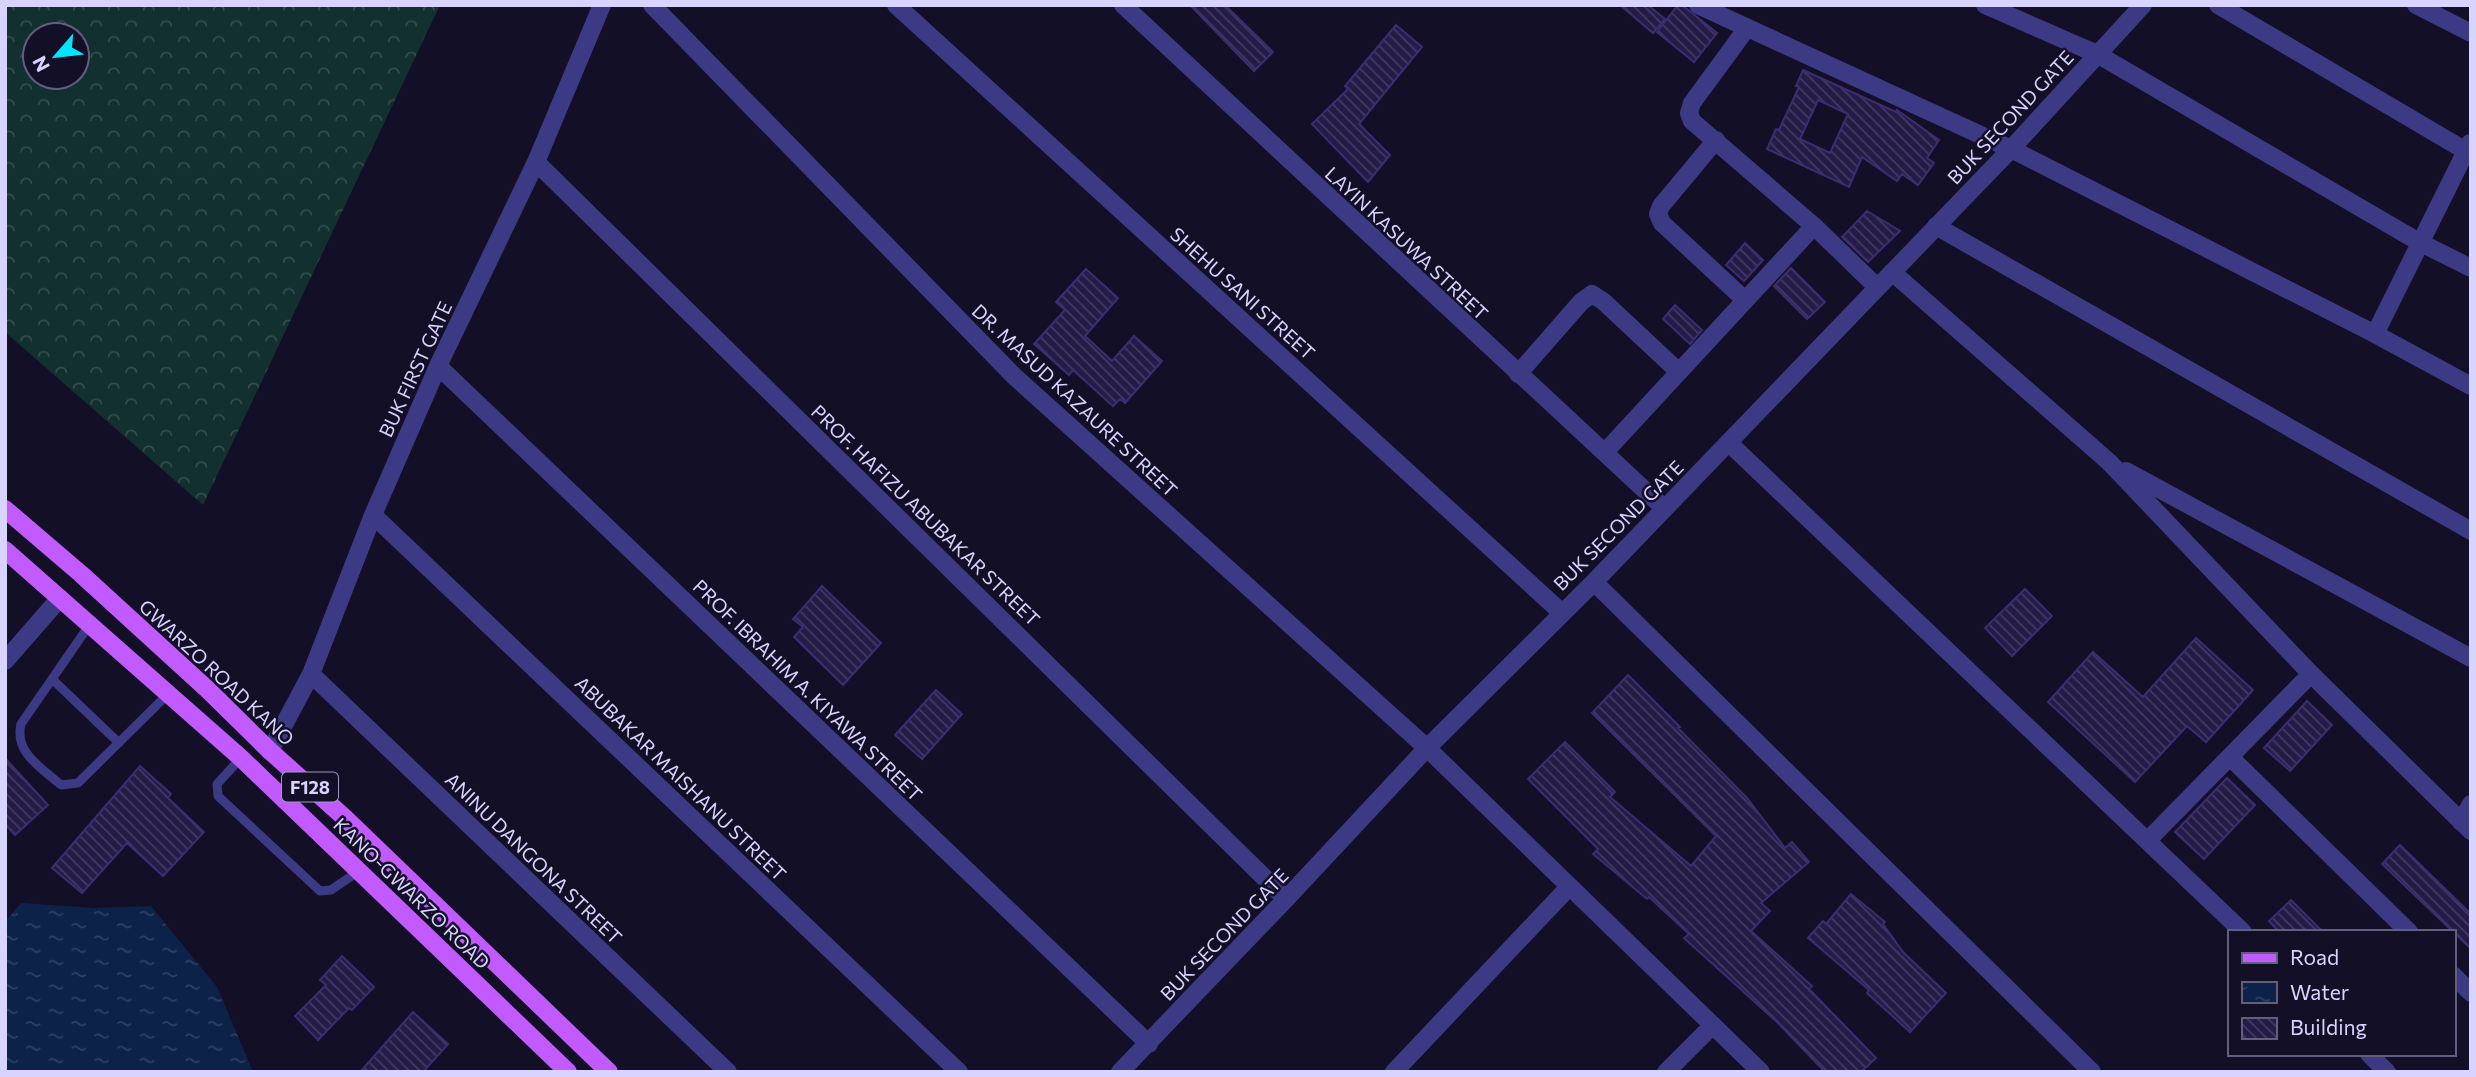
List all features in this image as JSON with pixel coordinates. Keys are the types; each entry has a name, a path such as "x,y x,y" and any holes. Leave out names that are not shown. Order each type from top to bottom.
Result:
{"main road":[{"name":"GWARZO ROAD KANO","path":"5,509 207,689 609,1072"},
{"name":"KANO-GWARZO ROAD","path":"5,550 241,758 568,1072"}],"street":[{"name":"BUK FIRST GATE","path":"270,751 311,674 373,514 438,366 536,162 602,5"},
{"name":"DR. MASUD KAZAURE STREET","path":"652,5 1014,376 1427,748 1761,1072"},
{"name":"SHEHU SANI STREET","path":"895,5 1561,612"},
{"name":"LAYIN KASUWA STREET","path":"1123,5 1664,508"},
{"path":"1698,5 2011,149 2375,334 2471,386"},
{"path":"1984,5 2097,54 2420,242 2471,268"},
{"name":"BUK SECOND GATE","path":"1120,1072 1427,748 1594,582 2011,149 2143,5"},
{"path":"2218,5 2469,149 2375,334"},
{"path":"2416,5 2435,10 2471,33"},
{"path":"1747,28 1692,103 1689,113 1692,121 1814,226 1877,287"},
{"path":"1716,140 1661,206 1658,215 1662,223 1745,300"},
{"name":"PROF. HAFIZU ABUBAKAR STREET","path":"536,162 1286,899"},
{"path":"1605,452 1814,226"},
{"path":"1936,226 2471,531"},
{"path":"1892,272 2109,462 2311,674 2466,827"},
{"path":"1518,374 1581,302 1592,295 1603,301 1679,372"},
{"name":"PROF. IBRAHIM A. KIYAWA STREET","path":"438,366 1149,1044"},
{"path":"1729,443 2149,839 2241,930"},
{"path":"2109,462 2471,658"},
{"name":"ABUBAKAR MAISHANU STREET","path":"373,514 959,1072"},
{"path":"1594,582 2092,1072"},
{"path":"5,661 61,598"},
{"name":"ANINU DANGONA STREET","path":"311,674 729,1072"},
{"path":"2149,839 2311,674"},
{"path":"2230,757 2407,930"},
{"path":"2466,827 2471,804"},
{"path":"1394,1072 1569,887"},
{"path":"2455,977 2471,993"},
{"path":"1666,1072 1713,1025"},
{"path":"2371,1056 2387,1072"}],"lane":[{"path":"90,624 21,724 19,742 24,751 61,785 78,783 168,694"},
{"path":"52,679 119,743"},
{"path":"241,758 216,784 218,796 320,891 331,890 359,871"}],"green space":[{"path":"5,5 440,5 203,505 5,332"}],"water":[{"path":"21,903 94,908 151,906 217,987 253,1072 5,1072 5,922"}],"building":[{"path":"1190,5 1225,5 1273,52 1254,71"},
{"path":"1620,5 1648,5 1665,19 1653,33"},
{"path":"1678,5 1682,5 1717,33 1694,62 1657,32"},
{"path":"1396,25 1422,47 1359,124 1390,155 1368,182 1312,124 1348,89 1345,86"},
{"path":"1803,70 1896,112 1897,110 1939,140 1927,158 1934,163 1918,185 1902,174 1897,181 1862,157 1849,187 1767,149 1799,87 1796,86","holes":["1818,100 1848,114 1830,153 1800,139"]},
{"path":"1867,211 1900,231 1868,262 1842,237"},
{"path":"1745,243 1763,260 1744,281 1726,265"},
{"path":"1791,268 1825,302 1807,319 1774,286"},
{"path":"1086,269 1118,298 1085,336 1112,361 1134,336 1162,361 1125,403 1120,399 1113,406 1073,370 1069,375 1034,344 1065,310 1056,302"},
{"path":"1675,305 1702,330 1690,344 1663,319"},
{"path":"822,586 881,643 843,685 794,637 803,627 793,619"},
{"path":"2025,589 2052,616 2012,656 1985,628"},
{"path":"2196,638 2253,690 2206,742 2187,726 2135,782 2048,702 2093,652 2143,697"},
{"path":"1628,675 1747,798 1785,848 1792,842 1809,862 1761,903 1770,911 1751,931 1812,986 1809,989 1876,1058 1861,1072 1825,1072 1778,1023 1684,938 1689,934 1649,897 1647,899 1593,854 1598,849 1528,779 1565,742 1615,792 1610,797 1691,866 1716,836 1592,713"},
{"path":"936,690 962,714 922,759 895,735"},
{"path":"2307,701 2332,725 2290,771 2264,748"},
{"path":"5,758 48,805 15,835 5,824"},
{"path":"140,766 171,794 168,798 204,832 163,876 127,843 82,893 52,868"},
{"path":"2227,778 2255,805 2204,859 2175,832"},
{"path":"2400,845 2471,914 2471,949 2455,934 2455,930 2451,930 2382,864"},
{"path":"1851,894 1885,922 1883,924 1903,952 1946,993 1910,1032 1867,993 1869,990 1808,938 1823,921 1826,924"},
{"path":"2291,900 2321,930 2277,930 2269,921"},
{"path":"342,956 374,987 318,1040 295,1016 326,985 320,980"},
{"path":"413,1012 448,1044 423,1072 360,1072"}]}
